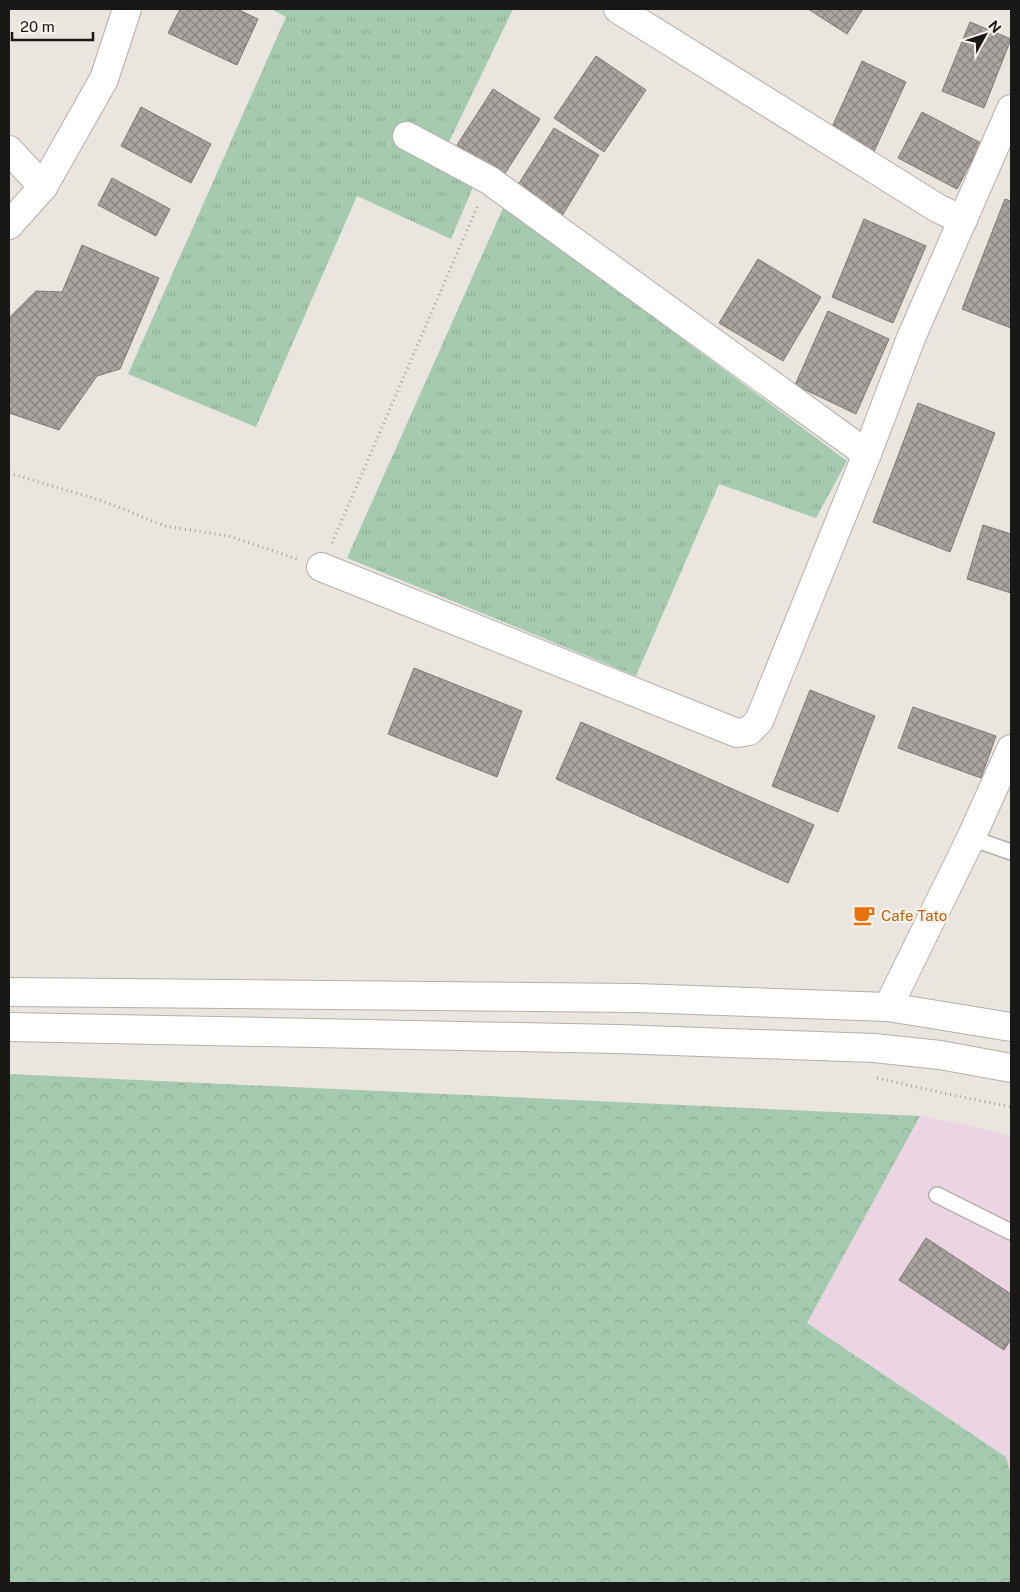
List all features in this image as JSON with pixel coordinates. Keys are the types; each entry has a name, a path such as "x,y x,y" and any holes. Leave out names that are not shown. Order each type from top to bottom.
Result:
{"street":[{"path":"9,225 43,187 104,79 127,9"},
{"path":"618,9 940,209 963,220"},
{"path":"321,567 736,734 749,731 759,721 912,338 1011,109"},
{"path":"407,136 488,180 867,454"},
{"path":"9,150 43,187"},
{"path":"888,1007 971,838 1011,749"},
{"path":"9,992 636,998 888,1007 1011,1027"},
{"path":"9,1027 617,1039 874,1048 940,1055 1011,1068"}],"lane":[{"path":"971,838 1011,852"},
{"path":"937,1195 1011,1232"}],"path":[{"path":"9,473 104,501 165,526 229,536 321,567 488,180"}],"shaded area":[{"path":"920,1116 1011,1136 1011,1476 1006,1457 807,1323"}],"green space":[{"path":"271,9 513,9 448,144 481,168 451,239 357,196 256,427 128,374 286,17"},
{"path":"504,206 847,461 816,518 719,484 636,676 347,558"},
{"path":"9,1074 920,1116 807,1323 1006,1457 1011,1476 1011,1583 9,1583"}],"building":[{"path":"180,9 237,9 258,19 237,65 168,33"},
{"path":"808,9 863,9 847,34"},
{"path":"970,22 1011,39 984,108 942,91"},
{"path":"596,56 646,90 604,152 554,118"},
{"path":"862,61 906,82 871,158 827,138"},
{"path":"493,89 540,119 504,175 457,145"},
{"path":"141,107 211,144 191,183 121,146"},
{"path":"922,112 981,143 957,189 898,158"},
{"path":"554,128 599,155 562,216 516,188"},
{"path":"112,178 170,209 156,236 98,205"},
{"path":"1005,199 1011,201 1011,328 962,309"},
{"path":"864,219 926,246 893,323 832,297"},
{"path":"82,245 159,278 120,369 97,376 59,430 9,413 9,318 36,291 62,292"},
{"path":"758,259 821,297 783,361 719,323"},
{"path":"828,311 889,339 856,414 795,385"},
{"path":"918,403 995,433 950,552 873,522"},
{"path":"983,525 1011,534 1011,593 967,579"},
{"path":"414,668 522,711 497,777 388,734"},
{"path":"810,690 875,716 838,812 772,786"},
{"path":"913,707 996,736 981,778 898,748"},
{"path":"581,722 814,825 788,883 556,779"},
{"path":"926,1238 1011,1294 1011,1339 1004,1350 899,1280"}],"place":[{"name":"Cafe Tato","path":"864,915"}]}
